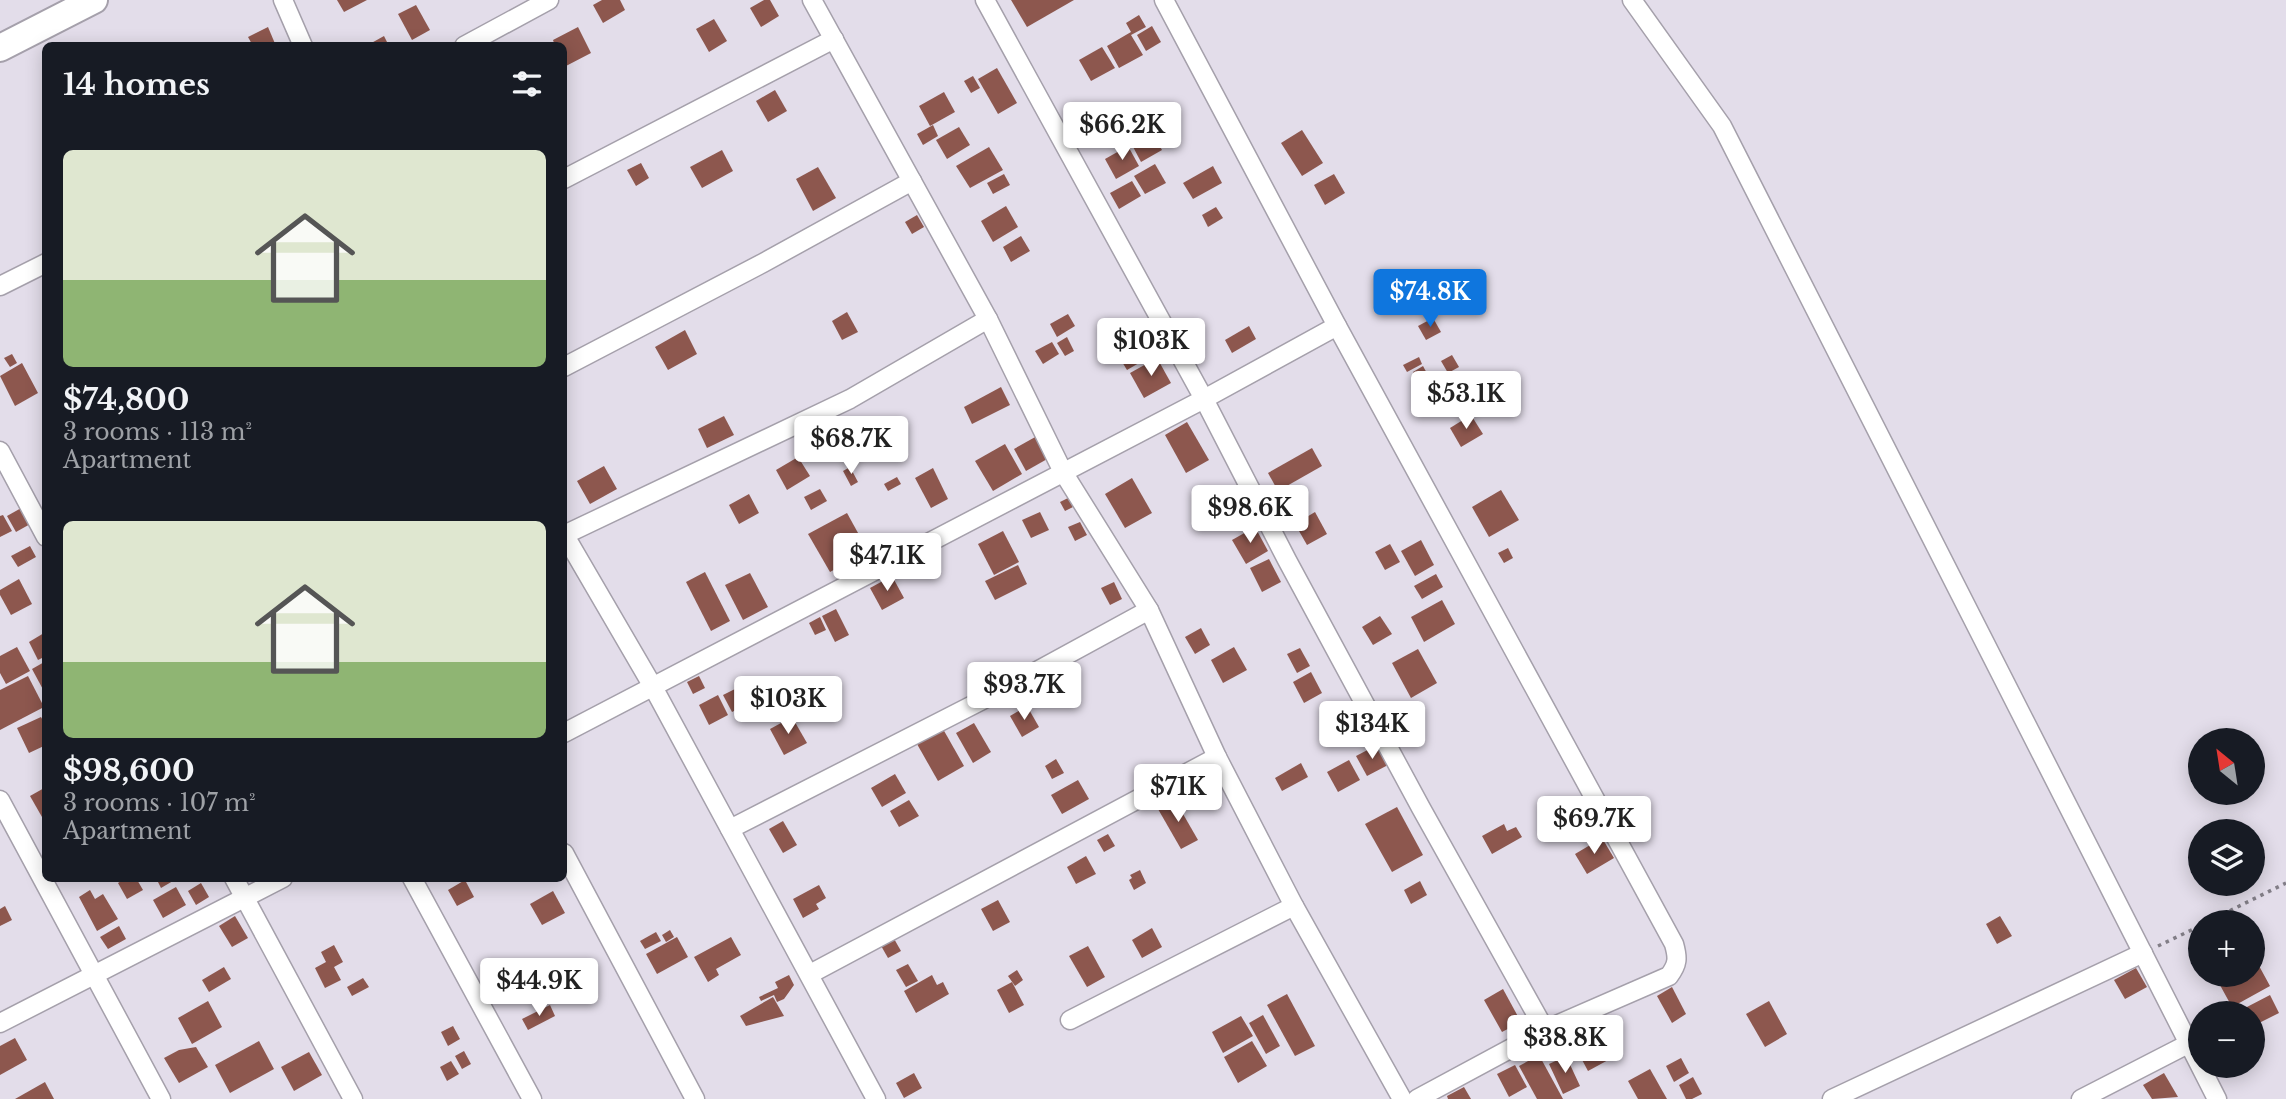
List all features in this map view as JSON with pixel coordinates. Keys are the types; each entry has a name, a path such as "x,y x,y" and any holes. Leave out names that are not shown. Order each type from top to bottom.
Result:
{"main road":[{"path":"0,48 94,0"}],"street":[{"path":"283,0 301,42"},
{"path":"471,42 549,0"},
{"path":"812,0 988,319 1063,472 1149,610 1217,757 1294,906 1402,1099"},
{"path":"985,0 1204,398 1287,560 1421,808 1545,1030"},
{"path":"1164,0 1337,326 1674,944 1678,958 1669,976 1545,1030 1417,1099"},
{"path":"1632,0 1721,125 2188,1044 2081,1099"},
{"path":"567,177 834,39"},
{"path":"567,365 912,181"},
{"path":"0,286 42,266"},
{"path":"567,533 850,399 988,319"},
{"path":"567,731 1337,326"},
{"path":"0,451 42,530"},
{"path":"567,539 652,685 876,1099"},
{"path":"730,829 1006,688 1149,610"},
{"path":"810,974 1217,757"},
{"path":"0,800 42,879"},
{"path":"567,859 695,1099"},
{"path":"43,882 161,1099"},
{"path":"236,882 353,1099"},
{"path":"0,1023 275,882"},
{"path":"414,882 532,1099"},
{"path":"1070,1020 1294,906"},
{"path":"1832,1099 2143,953"},
{"path":"2206,1078 2217,1099"}],"path":[{"path":"2231,910 2286,883"},
{"path":"2143,953 2188,932"}],"building":[{"path":"337,0 367,0 344,12"},
{"path":"602,0 620,0 625,10 603,23 593,5"},
{"path":"764,0 770,0 779,16 761,27 750,8"},
{"path":"1011,0 1074,0 1027,27"},
{"path":"416,5 430,30 412,40 398,14"},
{"path":"1139,15 1146,27 1131,35 1143,55 1119,68 1107,46 1131,32 1126,23"},
{"path":"714,19 727,41 709,52 696,29"},
{"path":"1152,26 1161,42 1146,51 1137,35"},
{"path":"268,27 274,42 251,42 248,37"},
{"path":"578,27 591,53 567,65 567,42 553,40"},
{"path":"384,36 387,42 373,42"},
{"path":"1102,47 1115,68 1091,81 1079,60"},
{"path":"997,68 1017,103 998,114 978,79"},
{"path":"973,76 980,88 971,93 964,81"},
{"path":"775,90 787,111 768,122 756,101"},
{"path":"944,92 955,112 930,126 919,106"},
{"path":"933,125 938,136 923,145 917,134"},
{"path":"959,127 970,145 947,159 936,140"},
{"path":"1302,130 1323,163 1302,176 1281,143"},
{"path":"1151,131 1162,150 1141,162 1131,143"},
{"path":"1128,146 1139,166 1116,179 1105,159"},
{"path":"989,147 1003,170 970,188 956,166"},
{"path":"722,150 733,171 702,188 690,167"},
{"path":"641,163 649,178 636,186 627,170"},
{"path":"1155,164 1166,183 1145,194 1134,176"},
{"path":"1213,166 1222,183 1193,199 1183,183"},
{"path":"818,167 836,198 813,211 796,179"},
{"path":"1004,174 1010,185 993,194 987,183"},
{"path":"1334,174 1345,193 1325,205 1314,185"},
{"path":"1132,181 1141,196 1119,209 1110,193"},
{"path":"1006,206 1018,227 993,242 981,221"},
{"path":"1216,207 1223,218 1208,227 1202,215"},
{"path":"917,215 924,227 912,234 905,222"},
{"path":"1021,236 1030,251 1011,262 1003,247"},
{"path":"847,312 858,332 842,340 832,321"},
{"path":"1068,314 1075,326 1057,337 1050,324"},
{"path":"1433,318 1441,332 1426,340 1418,326"},
{"path":"1249,326 1256,339 1232,353 1225,340"},
{"path":"685,330 697,354 668,370 655,347"},
{"path":"1067,337 1074,351 1065,356 1057,343"},
{"path":"1052,342 1059,354 1043,364 1035,351"},
{"path":"1132,350 1139,363 1127,370 1119,357"},
{"path":"12,354 17,363 10,367 4,358"},
{"path":"1452,355 1459,367 1448,373 1441,361"},
{"path":"1419,357 1422,364 1407,372 1403,365"},
{"path":"1157,358 1171,383 1144,398 1130,373"},
{"path":"22,363 38,393 15,406 0,376"},
{"path":"1423,366 1429,377 1418,382 1413,372"},
{"path":"1001,387 1010,405 972,424 964,407"},
{"path":"1471,415 1483,434 1461,447 1450,428"},
{"path":"724,416 734,435 707,448 698,429"},
{"path":"1187,422 1209,460 1186,473 1165,435"},
{"path":"834,426 840,438 821,447 816,436"},
{"path":"1037,436 1049,458 1026,471 1014,449"},
{"path":"1005,444 1022,474 993,491 975,461"},
{"path":"1312,448 1322,466 1278,491 1268,473"},
{"path":"798,457 810,476 787,490 776,470"},
{"path":"604,466 617,489 590,504 577,481"},
{"path":"850,467 858,482 851,486 843,471"},
{"path":"933,468 948,499 931,508 915,478"},
{"path":"897,477 901,484 888,491 884,484"},
{"path":"1132,478 1152,513 1125,528 1105,494"},
{"path":"820,489 827,501 811,510 804,497"},
{"path":"1501,490 1519,520 1489,537 1472,507"},
{"path":"749,494 759,513 739,524 729,505"},
{"path":"1068,498 1073,507 1065,511 1060,502"},
{"path":"23,507 32,523 16,532 7,516"},
{"path":"1040,512 1049,530 1031,538 1022,520"},
{"path":"1315,512 1327,534 1307,545 1295,524"},
{"path":"847,513 868,551 830,572 808,534"},
{"path":"3,515 12,531 0,537 0,516"},
{"path":"1080,522 1087,535 1075,541 1068,527"},
{"path":"1255,527 1268,551 1246,564 1232,540"},
{"path":"1003,531 1019,562 994,575 978,544"},
{"path":"1421,540 1434,565 1415,576 1401,551"},
{"path":"1390,544 1400,562 1385,570 1375,552"},
{"path":"30,546 36,557 18,567 11,556"},
{"path":"1508,548 1513,558 1504,563 1498,553"},
{"path":"1269,559 1281,582 1262,592 1250,568"},
{"path":"1018,565 1027,584 995,600 985,581"},
{"path":"705,572 730,621 711,631 686,582"},
{"path":"750,573 768,607 743,620 725,585"},
{"path":"1436,574 1443,587 1422,599 1414,586"},
{"path":"892,576 904,598 882,610 870,588"},
{"path":"19,579 32,604 11,615 0,590"},
{"path":"1114,582 1122,599 1110,605 1101,588"},
{"path":"1442,600 1455,624 1424,642 1411,617"},
{"path":"836,609 849,635 835,642 822,616"},
{"path":"1380,616 1392,634 1373,645 1362,627"},
{"path":"820,617 826,630 815,635 809,623"},
{"path":"1201,628 1210,645 1195,654 1185,637"},
{"path":"42,634 42,658 38,660 29,642"},
{"path":"17,647 30,671 6,684 0,673 0,656"},
{"path":"1234,647 1247,670 1223,683 1211,660"},
{"path":"1300,648 1310,666 1297,673 1287,654"},
{"path":"1418,649 1437,683 1411,698 1392,663"},
{"path":"42,663 42,688 32,669"},
{"path":"1311,672 1322,693 1304,703 1293,682"},
{"path":"28,676 42,708 0,730 0,690"},
{"path":"699,676 705,688 693,694 687,682"},
{"path":"735,689 744,706 732,712 723,695"},
{"path":"718,695 728,715 709,725 699,705"},
{"path":"1027,706 1039,727 1022,737 1010,716"},
{"path":"41,717 42,747 29,753 17,728"},
{"path":"792,717 807,743 784,755 770,729"},
{"path":"974,723 991,752 973,763 956,733"},
{"path":"943,729 964,766 938,781 917,744"},
{"path":"1377,745 1388,765 1367,776 1356,756"},
{"path":"1056,759 1064,773 1052,779 1045,766"},
{"path":"1349,760 1360,780 1338,792 1327,772"},
{"path":"1301,763 1308,777 1282,791 1275,778"},
{"path":"895,774 906,793 882,807 871,788"},
{"path":"1078,780 1089,799 1062,814 1051,795"},
{"path":"42,789 42,817 30,796"},
{"path":"909,800 919,816 899,827 890,811"},
{"path":"1175,800 1198,840 1181,849 1158,809"},
{"path":"1397,807 1423,855 1392,872 1365,824"},
{"path":"783,821 797,845 783,853 769,829"},
{"path":"1504,824 1507,831 1516,827 1522,837 1492,854 1482,836"},
{"path":"1108,834 1115,846 1104,852 1097,840"},
{"path":"1602,838 1614,858 1587,874 1575,854"},
{"path":"1086,856 1096,874 1076,884 1067,867"},
{"path":"1140,870 1146,883 1134,890 1129,880 1132,878 1130,875"},
{"path":"1420,881 1427,895 1411,904 1404,890"},
{"path":"138,882 143,890 127,899 118,883"},
{"path":"158,882 171,882 161,888"},
{"path":"466,882 474,897 457,906 448,890"},
{"path":"201,883 209,897 196,905 188,891"},
{"path":"819,885 826,898 816,904 819,909 803,918 793,899"},
{"path":"176,887 186,905 163,918 153,900"},
{"path":"90,890 95,899 103,894 118,919 97,931 79,897"},
{"path":"553,891 565,913 542,925 530,904"},
{"path":"998,900 1010,922 993,931 981,909"},
{"path":"5,906 12,920 0,926 0,909"},
{"path":"235,916 248,938 232,947 219,926"},
{"path":"2000,916 2012,936 1997,944 1986,924"},
{"path":"119,926 126,939 108,949 100,937"},
{"path":"1152,928 1162,947 1142,958 1132,940"},
{"path":"670,930 674,937 666,942 662,935"},
{"path":"656,932 661,941 645,949 640,941"},
{"path":"677,937 688,957 657,974 646,954"},
{"path":"731,937 741,955 716,969 719,975 708,982 694,957"},
{"path":"893,937 901,951 888,958 880,944"},
{"path":"334,945 343,962 334,967 341,980 325,988 315,968 326,962 321,952"},
{"path":"1088,946 1105,977 1087,987 1069,956"},
{"path":"908,964 918,981 906,987 896,970"},
{"path":"224,967 231,979 209,992 202,980"},
{"path":"2136,968 2147,987 2125,999 2114,980"},
{"path":"1017,970 1023,980 1015,986 1008,976"},
{"path":"789,975 794,985 784,999 777,1002 774,995 761,1001 759,997 778,988 775,982"},
{"path":"932,975 937,985 943,982 949,994 916,1013 904,991"},
{"path":"2265,977 2270,986 2243,1001 2229,1001 2221,987 2265,987"},
{"path":"363,978 369,987 352,996 347,987"},
{"path":"1012,982 1024,1005 1009,1013 997,990"},
{"path":"1672,987 1686,1014 1672,1023 1657,996"},
{"path":"1503,989 1521,1022 1502,1032 1484,1000"},
{"path":"1287,994 1315,1046 1295,1056 1267,1005"},
{"path":"2270,995 2279,1013 2265,1020 2265,1001 2258,1001"},
{"path":"773,997 784,1016 746,1026 740,1016"},
{"path":"208,1001 222,1027 192,1044 178,1018"},
{"path":"1769,1001 1787,1034 1765,1047 1746,1014"},
{"path":"550,1005 555,1016 528,1030 522,1019"},
{"path":"1263,1015 1280,1046 1266,1054 1249,1023"},
{"path":"1241,1016 1253,1036 1223,1053 1212,1032"},
{"path":"1595,1021 1605,1037 1583,1049 1574,1033"},
{"path":"453,1026 460,1039 448,1046 441,1032"},
{"path":"15,1038 27,1060 0,1075 0,1046"},
{"path":"259,1041 274,1069 230,1093 215,1065"},
{"path":"1252,1041 1267,1066 1238,1083 1224,1057"},
{"path":"1602,1044 1610,1059 1588,1071 1580,1056"},
{"path":"196,1047 208,1067 179,1083 164,1058 179,1050"},
{"path":"464,1051 471,1064 462,1069 455,1056"},
{"path":"309,1052 322,1075 294,1091 281,1067"},
{"path":"1539,1055 1563,1099 1537,1099 1519,1066"},
{"path":"1566,1056 1580,1086 1563,1094 1549,1064"},
{"path":"1681,1058 1689,1073 1674,1082 1666,1066"},
{"path":"451,1061 459,1074 447,1081 440,1067"},
{"path":"1515,1065 1527,1087 1509,1097 1497,1074"},
{"path":"1650,1069 1667,1099 1638,1099 1628,1081"},
{"path":"914,1073 922,1088 904,1098 896,1083"},
{"path":"2164,1073 2178,1097 2152,1099 2143,1085"},
{"path":"1693,1077 1702,1094 1686,1099 1679,1085"},
{"path":"45,1082 54,1099 15,1099"},
{"path":"1464,1087 1471,1099 1448,1099 1447,1096"}]}
